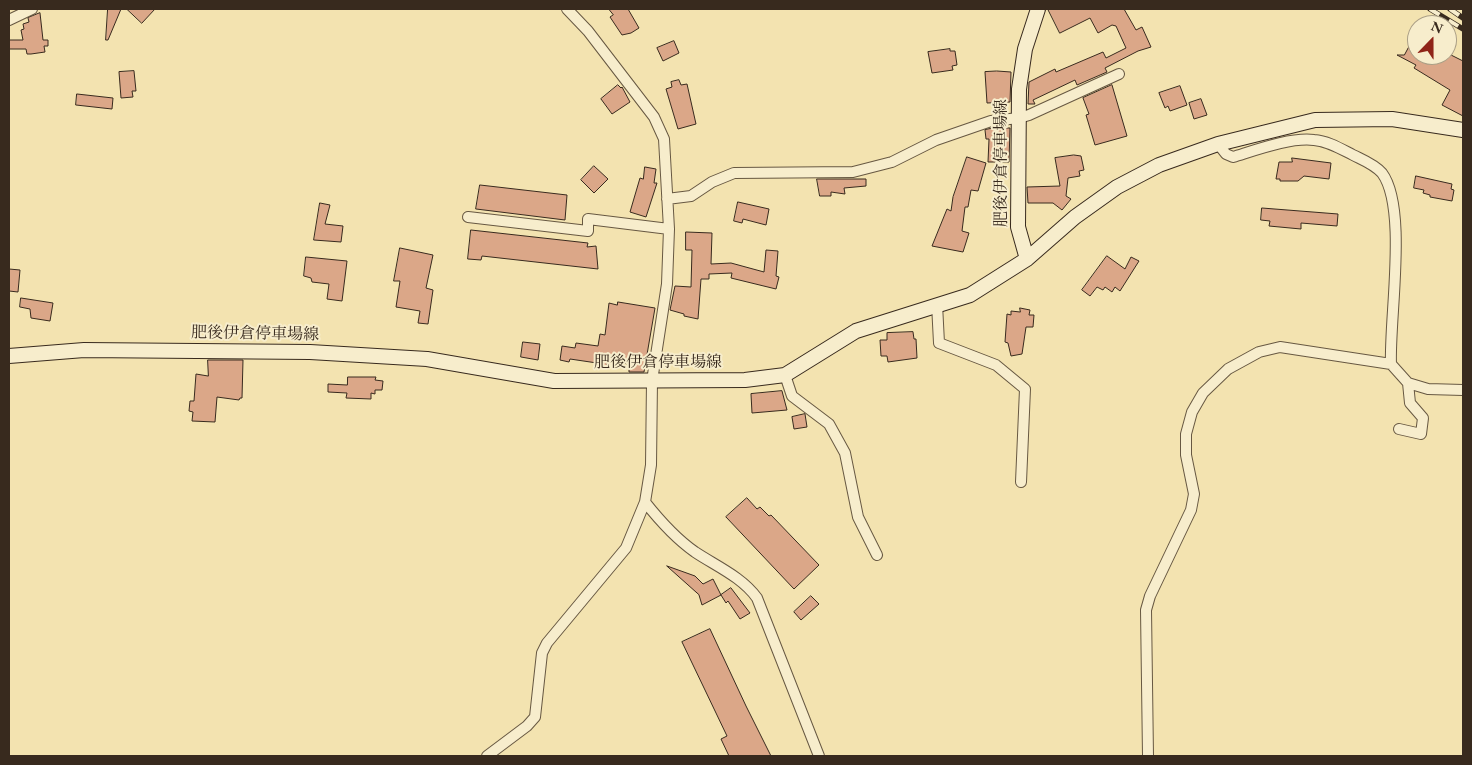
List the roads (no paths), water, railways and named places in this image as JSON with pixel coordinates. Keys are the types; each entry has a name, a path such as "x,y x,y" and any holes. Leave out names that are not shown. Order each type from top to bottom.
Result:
{"main road":[{"name":"肥後伊倉停車場線","path":"9,356 84,350 310,352 427,359 554,381 745,380 785,375 856,331 970,294 1027,259 1018,228 1019,88 1025,48 1038,9"},
{"path":"1027,259 1075,217 1117,187 1159,164 1218,144 1315,120 1392,119 1463,130"}],"street":[{"path":"9,20 32,9"},
{"path":"487,756 527,726 535,716 542,653 547,643 626,548 645,502 651,465 652,381 667,284 668,230 664,139 654,117 588,31 567,9"},
{"path":"667,199 691,196 712,182 734,173 853,172 892,162 936,140 991,121 1019,118 1119,74"},
{"path":"1218,144 1226,154 1233,157 1299,140 1315,140 1331,144 1375,166 1383,175 1392,198 1395,222 1391,364"},
{"path":"468,216 588,231 588,219 668,230"},
{"path":"937,304 938,343 996,365 1025,389 1021,482"},
{"path":"1148,756 1146,610 1150,596 1191,510 1194,494 1186,455 1186,434 1192,412 1203,393 1228,369 1259,352 1280,347 1391,364 1408,383 1428,389 1463,390"},
{"path":"785,375 792,396 829,424 845,453 858,517 877,555"},
{"path":"1399,429 1421,434 1423,418 1410,403 1408,383"},
{"path":"645,502 664,526 693,550 749,587 757,598 819,756"}],"railway":[{"path":"1430,9 1463,29"},
{"path":"1450,9 1463,18"}]}
